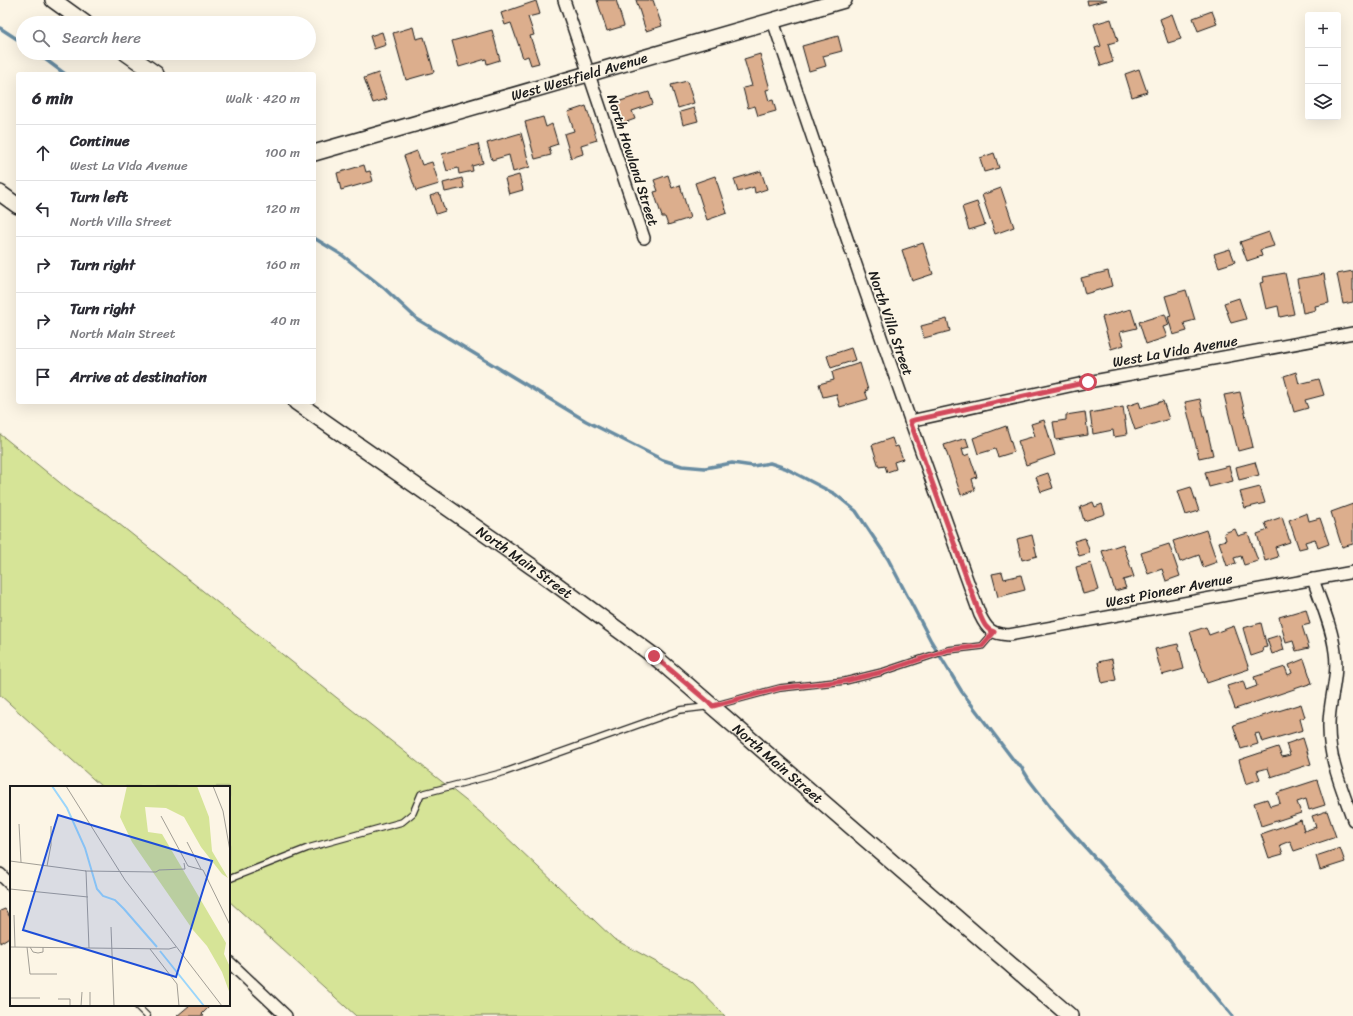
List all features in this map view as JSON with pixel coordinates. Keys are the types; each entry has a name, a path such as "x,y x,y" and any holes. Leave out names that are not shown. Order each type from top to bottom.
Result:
{"main road":[{"path":"53,0 75,16"},
{"name":"West Westfield Avenue","path":"316,152 844,0"},
{"path":"136,60 153,72"},
{"path":"0,193 16,205"},
{"name":"North Main Street","path":"299,404 547,578 654,656 1070,1016"}],"street":[{"name":"North Howland Street","path":"564,0 644,238"},
{"name":"North Villa Street","path":"773,21 910,421 980,615 984,624 992,632"},
{"name":"West La Vida Avenue","path":"910,421 1088,382 1353,333"},
{"name":"West Pioneer Avenue","path":"992,632 1009,635 1353,572"},
{"path":"1313,579 1336,652 1336,672 1329,716 1330,741 1338,776 1353,820"},
{"path":"0,874 10,884"},
{"path":"230,963 286,1016"}],"lane":[{"path":"230,879 308,848 402,822 414,813 421,794 505,772 680,710 713,706 780,688 845,681 882,672 948,650 982,646 992,632"},
{"path":"137,1006 147,1016"}],"green space":[{"path":"0,434 75,495 104,512 480,812 614,939 691,981 725,1016 356,1016 230,902 230,786 101,786 0,695"}],"building":[{"path":"597,0 616,0 624,26 607,31"},
{"path":"636,0 653,0 662,26 646,31"},
{"path":"1087,0 1107,0 1088,5"},
{"path":"536,1 540,14 528,17 534,35 530,36 539,63 531,65 528,56 523,58 511,23 505,25 501,13"},
{"path":"1212,11 1217,24 1198,31 1193,18"},
{"path":"1172,14 1181,39 1168,43 1160,19"},
{"path":"1111,19 1118,41 1108,44 1113,62 1101,66 1095,48 1101,46 1094,24"},
{"path":"413,27 416,39 424,37 434,72 406,80 393,33"},
{"path":"492,30 500,60 487,64 486,59 459,67 452,41"},
{"path":"382,32 386,45 374,49 370,36"},
{"path":"838,36 842,51 823,56 826,66 809,71 802,46"},
{"path":"760,54 770,89 766,90 769,101 773,100 776,111 758,116 755,106 748,108 743,88 752,86 744,59"},
{"path":"1139,69 1147,92 1132,97 1125,74"},
{"path":"378,73 387,99 373,103 364,78"},
{"path":"687,81 694,103 678,108 671,85"},
{"path":"649,92 653,104 632,111 635,119 621,124 614,103"},
{"path":"586,106 597,140 581,145 583,154 571,158 564,134 574,131 568,112"},
{"path":"694,108 698,121 683,125 680,112"},
{"path":"543,117 546,127 552,124 558,144 549,147 551,155 535,159 525,122"},
{"path":"521,133 530,167 513,172 509,155 492,160 487,143"},
{"path":"478,144 483,163 472,166 473,171 459,174 458,168 447,171 442,154"},
{"path":"417,151 422,165 432,162 439,184 416,191 404,156"},
{"path":"994,153 999,168 984,172 980,158"},
{"path":"364,165 366,172 370,171 373,181 341,190 337,173"},
{"path":"761,171 767,189 755,193 754,187 738,192 734,179"},
{"path":"519,175 523,190 509,194 505,179"},
{"path":"668,175 672,188 680,185 690,218 668,225 665,217 662,217 654,192 658,191 654,180"},
{"path":"715,176 727,213 707,220 695,183"},
{"path":"462,178 464,188 445,192 443,183"},
{"path":"1001,188 1014,227 995,234 982,195"},
{"path":"439,193 445,211 436,214 430,196"},
{"path":"977,202 985,225 969,230 962,207"},
{"path":"1269,232 1274,246 1260,250 1262,256 1247,261 1240,242"},
{"path":"923,243 933,274 912,281 902,250"},
{"path":"1230,249 1235,262 1219,267 1214,254"},
{"path":"1108,271 1112,286 1085,294 1081,278"},
{"path":"1353,271 1353,302 1343,304 1337,274"},
{"path":"1285,273 1294,314 1280,317 1278,306 1266,309 1260,283 1264,282 1263,277"},
{"path":"1324,274 1329,303 1315,306 1316,310 1303,313 1297,279"},
{"path":"1186,290 1195,320 1184,323 1187,331 1173,335 1168,317 1171,316 1165,296"},
{"path":"1239,298 1246,319 1231,323 1224,303"},
{"path":"1131,309 1137,328 1120,332 1124,345 1111,349 1102,317"},
{"path":"1165,314 1169,325 1163,327 1167,337 1146,344 1139,322"},
{"path":"947,319 950,331 924,338 921,326"},
{"path":"851,348 855,360 831,368 827,356"},
{"path":"860,363 868,390 865,391 868,399 840,407 836,394 823,397 819,384 834,380 832,372"},
{"path":"1296,372 1299,384 1319,379 1324,395 1305,400 1308,408 1294,412 1284,376"},
{"path":"1240,392 1253,447 1238,451 1224,395"},
{"path":"1200,399 1213,455 1199,458 1185,402"},
{"path":"1163,401 1169,419 1135,430 1127,406 1139,402 1141,408"},
{"path":"1123,407 1127,435 1114,437 1113,430 1093,434 1090,413"},
{"path":"1085,412 1088,435 1056,440 1053,422 1066,420 1066,415"},
{"path":"1044,420 1055,455 1026,465 1018,441 1035,436 1031,424"},
{"path":"1006,426 1014,452 998,457 995,449 978,454 973,438"},
{"path":"892,438 895,447 898,446 903,459 894,462 896,469 887,472 885,466 879,467 872,445"},
{"path":"966,438 969,447 962,449 964,456 969,454 977,477 972,479 975,490 961,495 944,445"},
{"path":"1255,462 1259,475 1239,480 1236,467"},
{"path":"1229,466 1233,481 1209,487 1205,472"},
{"path":"1048,473 1053,488 1041,492 1036,477"},
{"path":"1191,487 1199,511 1186,515 1178,491"},
{"path":"1260,487 1265,503 1245,508 1240,492"},
{"path":"1093,502 1095,507 1102,504 1105,514 1084,521 1080,507"},
{"path":"1353,504 1353,544 1342,547 1331,512"},
{"path":"1307,513 1309,521 1320,518 1329,544 1318,548 1315,539 1305,542 1307,547 1299,549 1289,520"},
{"path":"1282,517 1290,542 1275,547 1278,557 1265,561 1257,534 1268,530 1265,523"},
{"path":"1235,529 1238,536 1248,533 1258,561 1244,565 1241,556 1234,558 1236,563 1227,566 1219,542 1226,540 1224,533"},
{"path":"1206,530 1217,562 1203,567 1199,555 1180,562 1173,541"},
{"path":"1032,535 1037,556 1022,560 1017,539"},
{"path":"1085,538 1090,553 1079,556 1074,541"},
{"path":"1123,544 1134,577 1123,580 1126,588 1115,591 1102,551"},
{"path":"1169,544 1180,576 1166,581 1162,569 1148,574 1141,553"},
{"path":"1091,563 1099,590 1083,594 1076,567"},
{"path":"1002,572 1004,579 1021,575 1025,590 998,597 992,574"},
{"path":"1306,609 1310,624 1302,626 1309,648 1296,651 1293,641 1286,643 1279,617"},
{"path":"1261,623 1267,647 1262,648 1263,652 1251,656 1243,628"},
{"path":"1234,626 1249,669 1207,683 1190,632 1206,627 1209,635"},
{"path":"1280,635 1284,650 1272,654 1267,639"},
{"path":"1178,644 1184,669 1162,675 1155,649"},
{"path":"1112,659 1116,680 1102,683 1098,662"},
{"path":"1304,659 1312,683 1235,709 1227,686 1243,681 1246,690 1257,686 1254,677 1285,667 1288,675 1292,673 1289,665"},
{"path":"1301,704 1305,717 1300,719 1303,730 1262,742 1259,733 1255,734 1258,744 1241,749 1233,725"},
{"path":"1303,738 1311,764 1271,777 1268,768 1257,771 1260,779 1246,784 1239,760 1278,747 1282,757 1290,755 1286,744"},
{"path":"1317,780 1325,805 1309,810 1306,799 1297,802 1301,813 1261,826 1254,803 1267,799 1270,806 1280,803 1277,793"},
{"path":"1327,811 1336,837 1294,851 1290,841 1280,845 1283,854 1269,858 1261,834 1301,820 1304,831 1316,827 1312,816"},
{"path":"1340,848 1345,862 1320,870 1316,856"},
{"path":"5,909 10,917 10,937 0,943 0,911"},
{"path":"189,1006 207,1006 208,1008 202,1014 204,1016 177,1016"}],"waterway":[{"path":"0,28 16,38"},
{"path":"46,60 62,72"},
{"path":"316,239 342,255 385,289 417,319 586,421 663,460 682,466 705,468 732,463 753,466 770,463 785,468 835,494 856,511 888,559 931,641 962,692 1015,762 1020,765 1030,781 1057,816 1170,941 1185,962 1196,970 1232,1016"}],"route":[{"path":"654,656 713,706 780,688 845,681 882,672 948,650 982,646 994,632 984,624 980,615 910,421 1088,382"}]}
